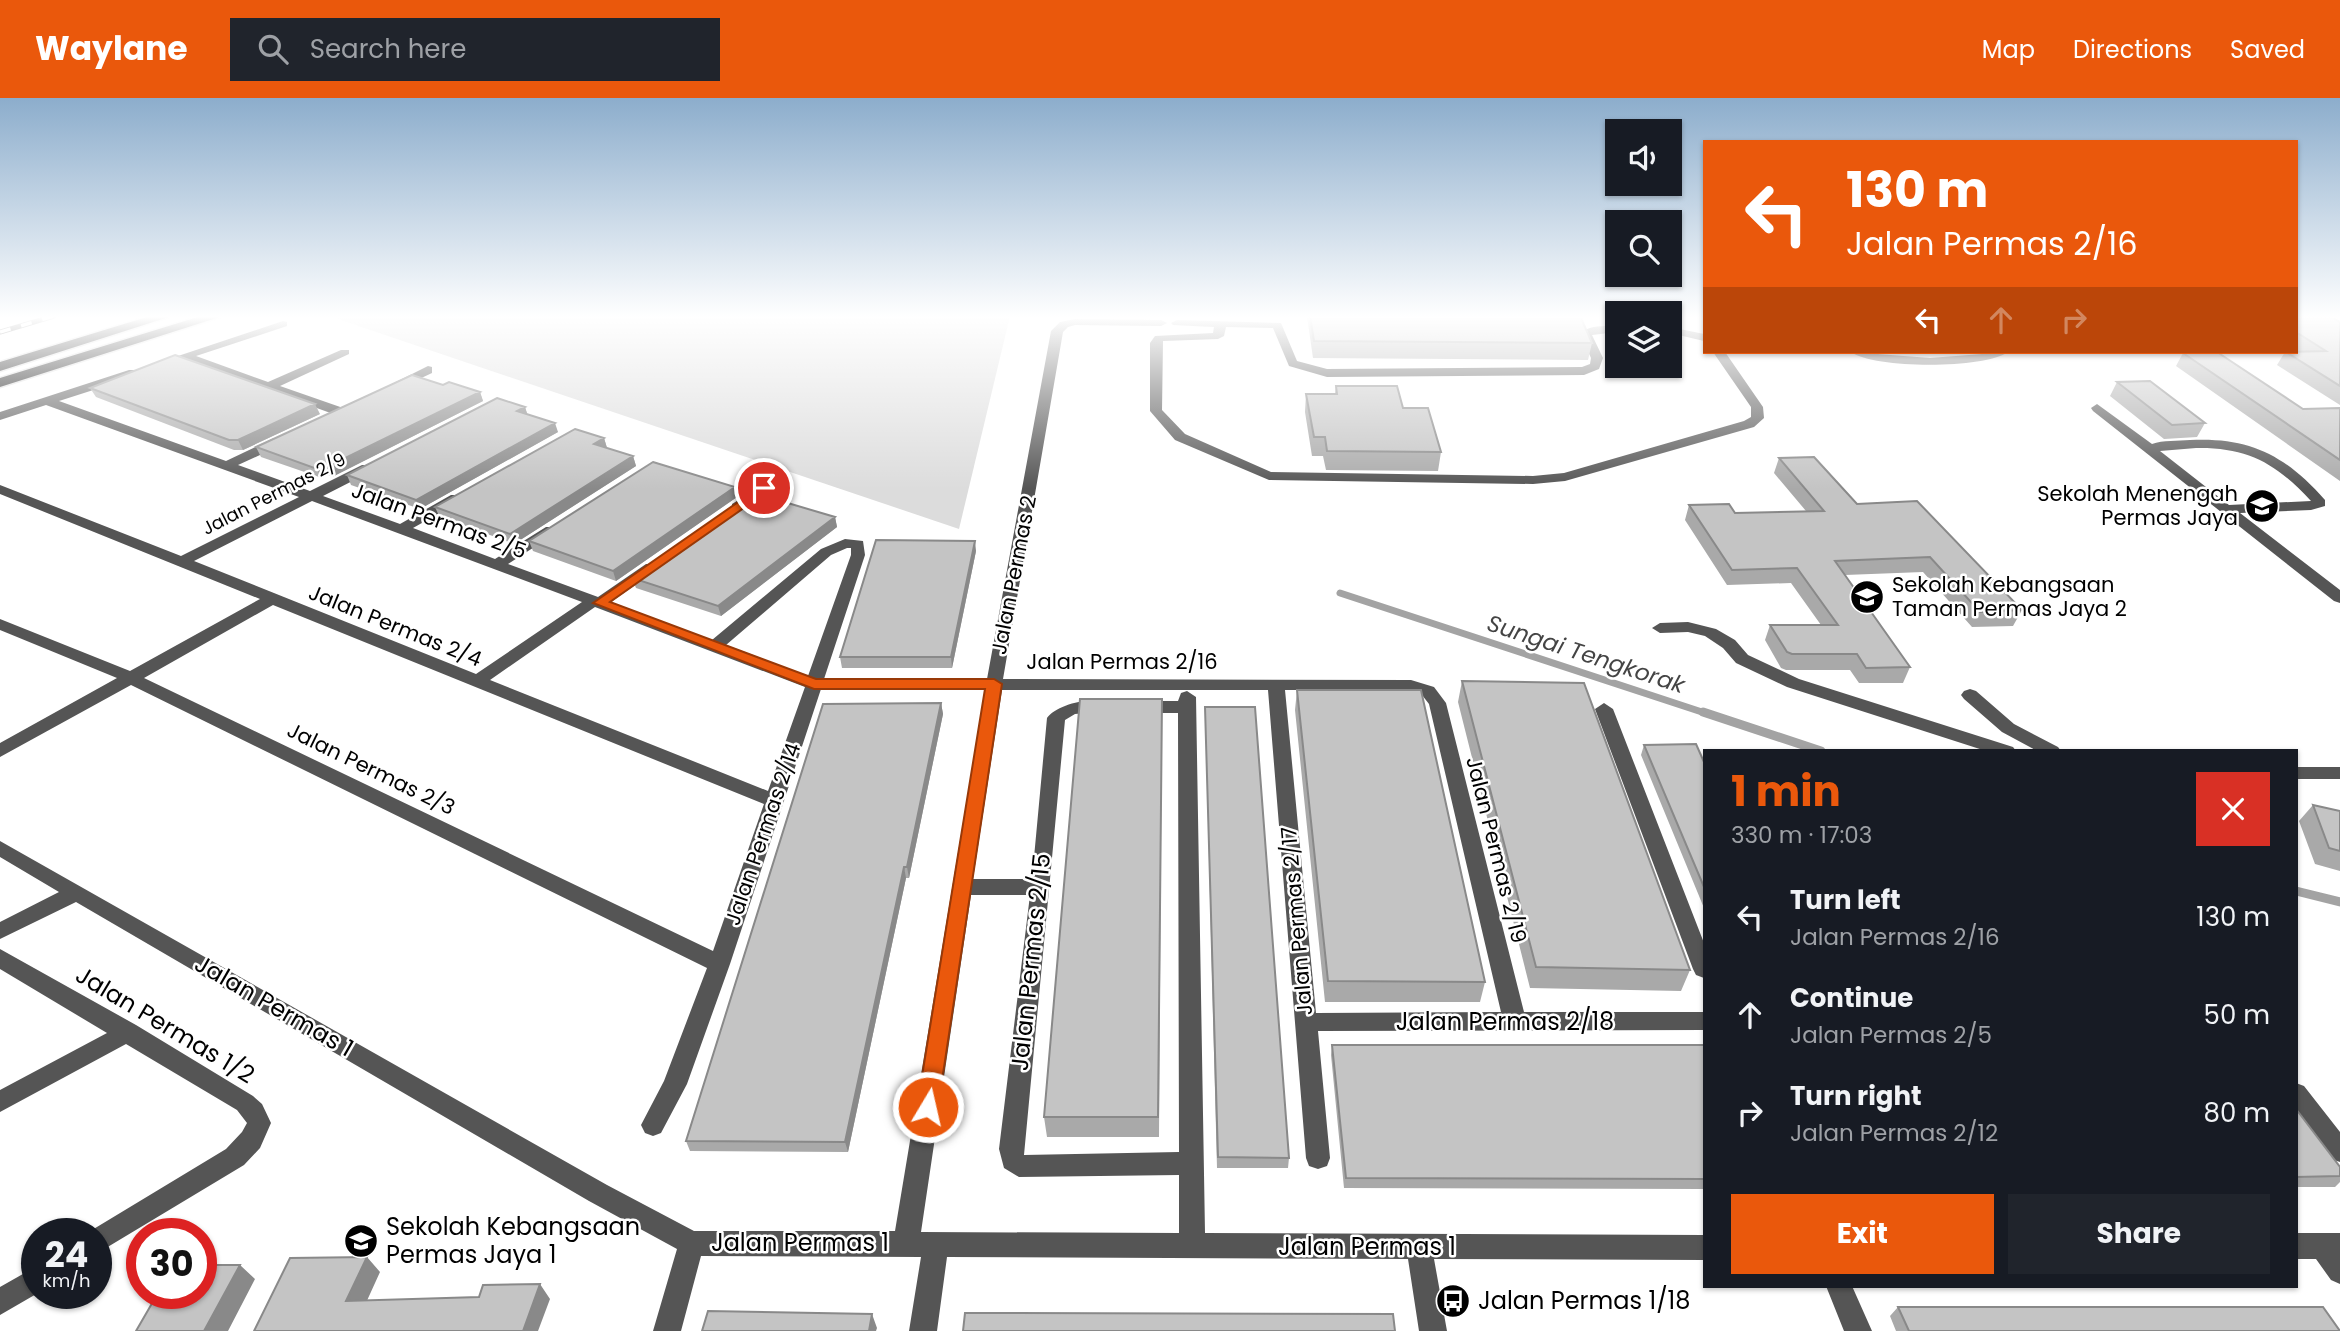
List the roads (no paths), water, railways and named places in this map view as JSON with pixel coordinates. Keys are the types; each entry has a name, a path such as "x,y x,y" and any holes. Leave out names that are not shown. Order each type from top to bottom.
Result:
{"highway":[{"path":"0,383 30,374"}],"street":[{"path":"0,416 131,374"},
{"path":"234,374 347,409 318,422"},
{"path":"268,386 296,374"},
{"path":"378,394 421,374"},
{"name":"Jalan Permas 2","path":"906,1244 994,684 1050,374"},
{"path":"1156,374 1156,411 1188,441 1269,476 1533,480 1564,477 1749,424 1758,418 1757,407 1734,374"},
{"name":"Jalan Permas 2/5","path":"47,401 497,564 814,684"},
{"path":"2097,408 2340,598"},
{"path":"226,466 295,433"},
{"path":"2152,451 2158,446 2236,445 2256,452 2272,462 2312,493 2320,503 2311,506 2224,509"},
{"name":"Jalan Permas 2/9","path":"183,561 385,459"},
{"path":"401,529 475,488"},
{"path":"720,519 764,488"},
{"name":"Jalan Permas 2/4","path":"0,489 775,801"},
{"path":"497,564 563,522"},
{"name":"Jalan Permas 2/14","path":"653,1125 675,1084 719,964 858,555 858,544 853,542 837,545 826,552 714,647"},
{"path":"477,681 665,557"},
{"path":"0,751 272,599"},
{"name":"Jalan Permas 2/3","path":"0,624 131,678 719,964"},
{"path":"1660,628 1688,627 1710,632 1729,644 1742,659 1793,683 2001,749"},
{"name":"Jalan Permas 2/16","path":"814,684 1411,685 1428,691"},
{"path":"1187,684 1192,1246"},
{"name":"Jalan Permas 2/17","path":"1276,684 1318,1158"},
{"name":"Jalan Permas 2/19","path":"1428,691 1437,703 1515,1022"},
{"path":"1970,695 2008,728 2048,749"},
{"name":"Jalan Permas 2/15","path":"1187,707 1073,708 1063,711 1056,718 1041,887 1010,1149 1013,1160 1020,1167 1192,1163"},
{"path":"1604,709 1703,966"},
{"path":"2298,773 2340,773"},
{"name":"Jalan Permas 1","path":"0,848 598,1193 692,1242 1703,1248"},
{"path":"962,887 1041,887"},
{"path":"0,931 77,892"},
{"name":"Jalan Permas 1/2","path":"0,958 245,1103 254,1111 259,1123 251,1140 235,1157 112,1232"},
{"name":"Jalan Permas 2/18","path":"1306,1022 1703,1021"},
{"path":"0,1102 128,1032"},
{"path":"2298,1096 2340,1151"},
{"path":"667,1331 692,1242"},
{"path":"923,1331 936,1243"},
{"path":"2298,1246 2331,1246 2340,1270"},
{"path":"1419,1247 1433,1331"},
{"path":"1840,1288 1858,1331"},
{"path":"0,1302 21,1289"}],"waterway":[{"name":"Sungai Tengkorak","path":"1340,593 1708,714"},
{"name":"Sungai Tengkorak","path":"1703,712 1815,749"},
{"name":"Sungai Tengkorak","path":"2298,892 2340,902"}],"place":[{"name":"Sekolah Menengah Permas Jaya","path":"2262,506"},
{"name":"Sekolah Kebangsaan Taman Permas Jaya 2","path":"1867,597"},
{"name":"Sekolah Kebangsaan Permas Jaya 1","path":"361,1241"},
{"name":"Jalan Permas 1/18","path":"1453,1301"}]}
